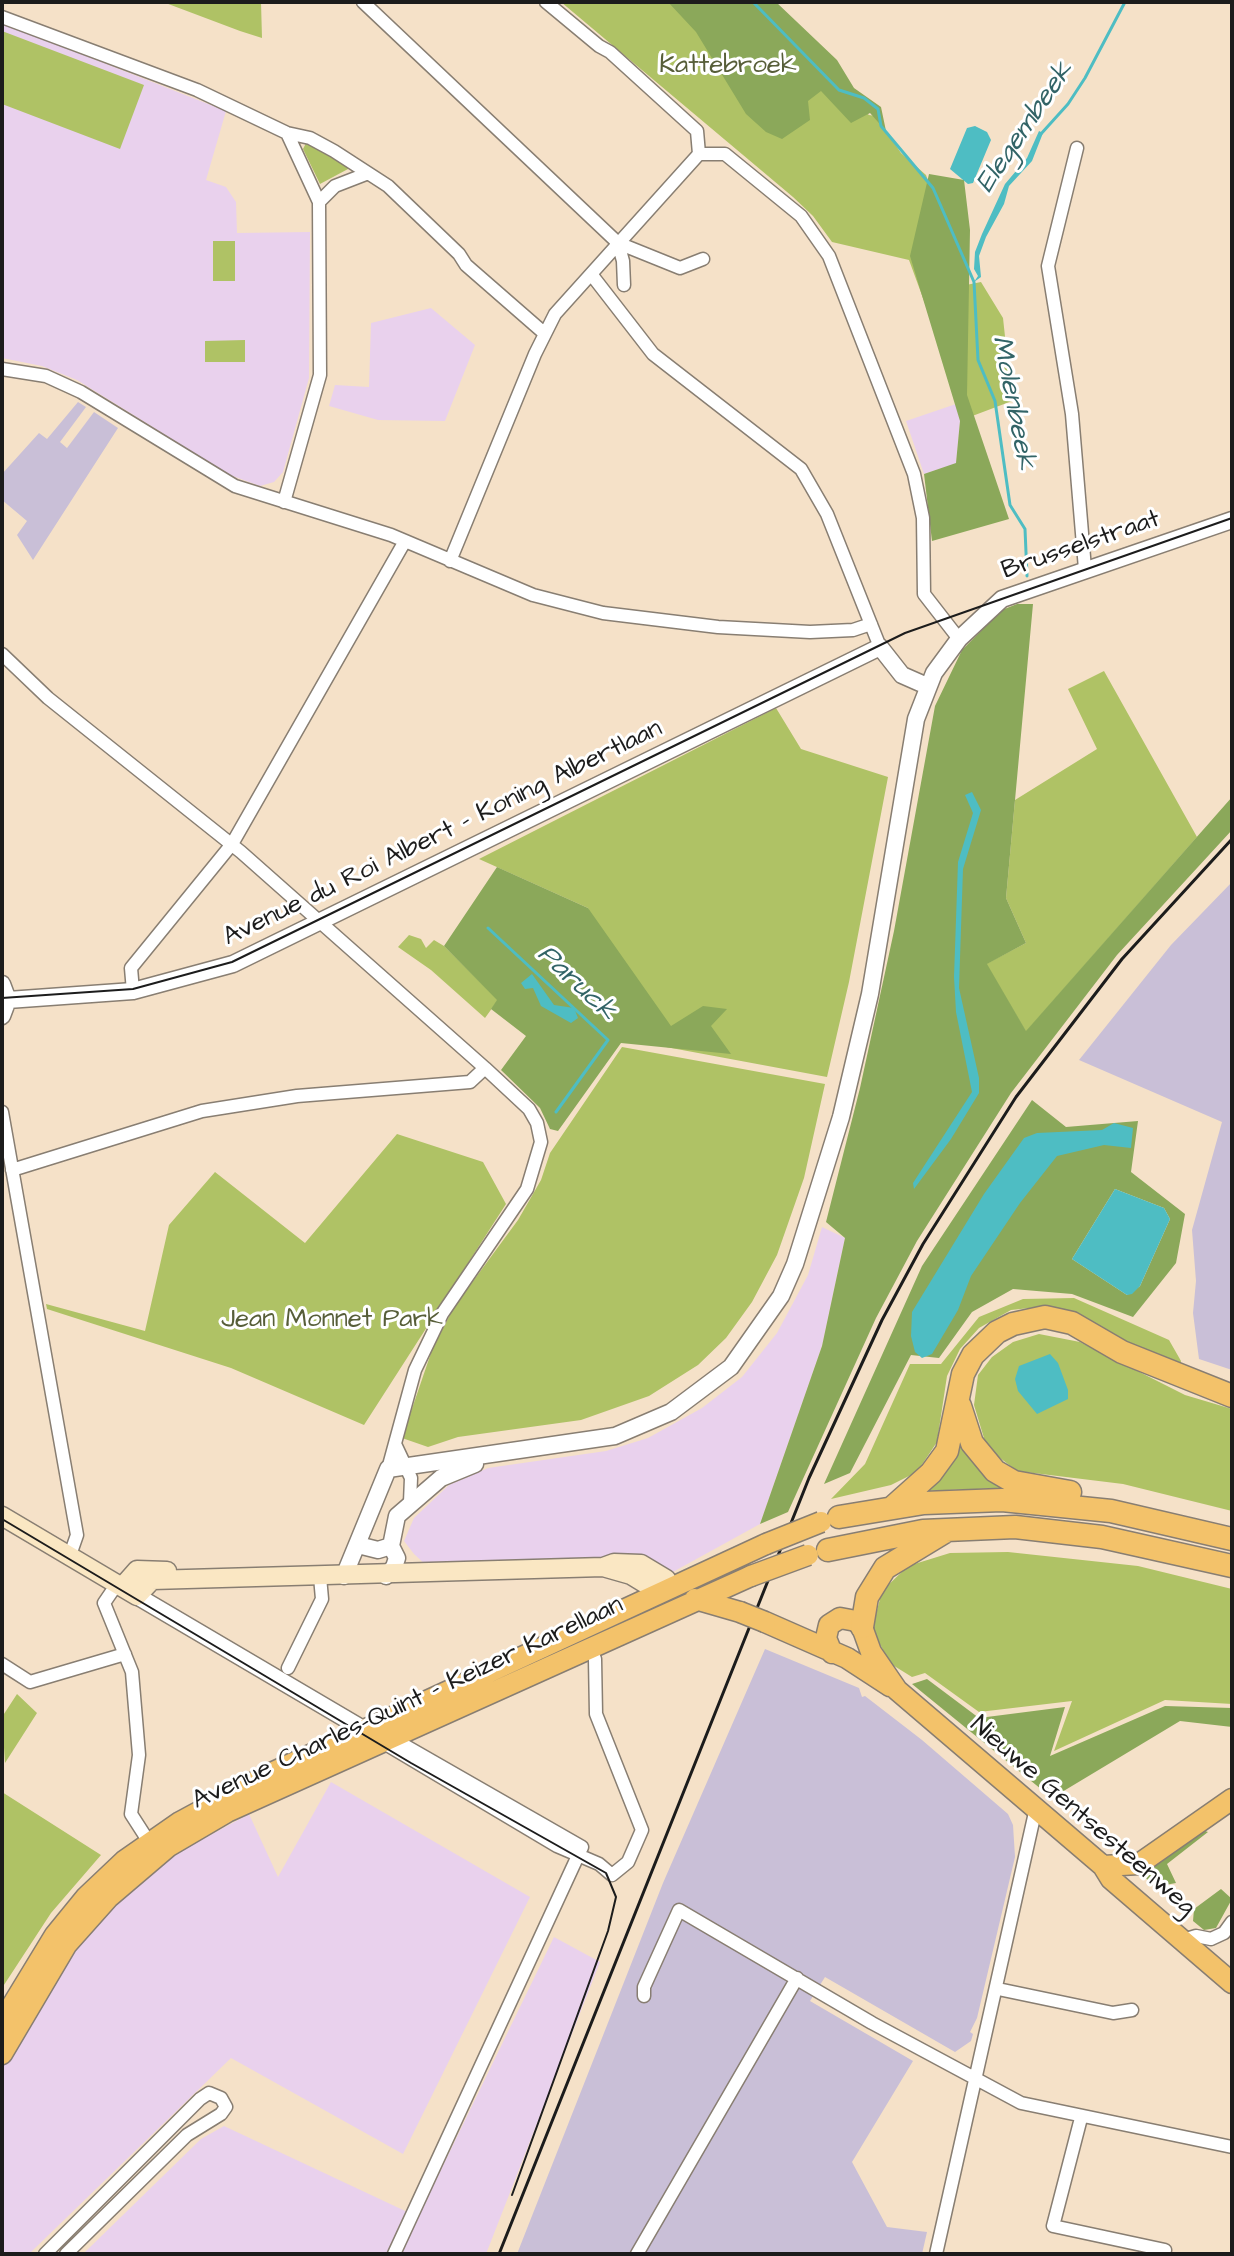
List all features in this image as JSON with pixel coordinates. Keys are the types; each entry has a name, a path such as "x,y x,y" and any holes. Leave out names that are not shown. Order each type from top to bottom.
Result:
{"highway":[{"path":"894,1506 931,1473 947,1451 963,1374 985,1342 1013,1324 1045,1317 1072,1323 1134,1357 1232,1396"},
{"path":"959,1397 972,1443 995,1471 1014,1482 1070,1492 1111,1511"},
{"path":"830,1520 894,1506 1002,1500 1111,1511 1232,1539"},
{"path":"818,1553 896,1535 950,1528 1015,1527 1078,1533 1232,1566"},
{"path":"864,1633 867,1597 885,1568 950,1528"}],"main road":[{"path":"2,1516 126,1589 152,1580 386,1576 603,1567 614,1563 641,1564 666,1579 664,1589"},
{"name":"Avenue Charles-Quint - Keizer Karellaan","path":"2,2022 55,1935 86,1897 149,1842 218,1800 664,1589 766,1544 830,1520"},
{"name":"Avenue Charles-Quint - Keizer Karellaan","path":"2,2054 67,1944 108,1898 153,1857 227,1812 696,1599 818,1553"},
{"name":"Nieuwe Gentsesteenweg","path":"664,1589 765,1622 840,1655 897,1690 1103,1866 1111,1879 1232,1983"},
{"path":"847,1617 864,1633 862,1647 840,1655 826,1638 834,1621 847,1617"},
{"name":"Nieuwe Gentsesteenweg","path":"864,1633 897,1690"},
{"path":"1103,1866 1139,1864 1232,1799"},
{"path":"1131,1896 1139,1864"}],"street":[{"path":"363,2 618,243 680,268 703,259"},
{"path":"450,561 544,333 555,314 699,154 697,131 610,52 546,2"},
{"path":"2,17 197,90 287,133 310,138 334,151 388,186 459,254 466,265 544,333"},
{"path":"284,502 320,375 319,202 287,133"},
{"path":"1077,148 1048,266 1072,414 1085,569"},
{"path":"699,154 725,154 801,216 829,256 914,474 923,518 924,594 959,639"},
{"path":"319,202 335,186 366,174"},
{"path":"618,243 623,261 624,285"},
{"path":"591,274 653,354 801,469 827,514 880,647 902,675 927,686"},
{"path":"2,369 59,381 212,475 405,541 533,595 650,621 810,632 853,630 871,624"},
{"name":"Brusselstraat","path":"574,1444 615,1436 660,1418 694,1398 731,1367 781,1296 795,1264 841,1117 870,994 916,719 927,686 959,639 1002,599 1232,520"},
{"path":"133,991 131,968 232,844 405,541"},
{"name":"Avenue du Roi Albert - Koning Albertlaan","path":"2,1016 5,992 133,991 222,968 880,647"},
{"path":"2,654 48,698 232,844 485,1068 529,1109 537,1123 541,1142 527,1189 442,1314 415,1370 388,1469 344,1576"},
{"path":"12,1170 202,1111 297,1096 470,1082 485,1068"},
{"path":"2,1112 77,1535 70,1555"},
{"path":"395,1444 412,1490 410,1502"},
{"path":"388,1469 433,1465 517,1447 574,1444"},
{"path":"386,1576 397,1558 391,1546 397,1516 441,1478 466,1467 574,1444"},
{"path":"358,1545 378,1550 391,1546"},
{"path":"288,1668 322,1599 320,1577"},
{"path":"149,1842 131,1814 139,1755 132,1672 104,1603 126,1589 364,1729 389,1740 499,1813 581,1851 612,1875 628,1862 642,1830 596,1714 595,1659 590,1648"},
{"path":"2,1664 30,1682 125,1654"},
{"path":"936,2254 998,1989 1036,1808"},
{"path":"394,2254 581,1851"},
{"path":"644,1996 644,1987 679,1910 975,2080 1021,2103 1081,2118 1232,2147"},
{"path":"1183,1940 1196,1936 1211,1939 1224,1933 1232,1922"},
{"path":"637,2254 797,1978"},
{"path":"998,1989 1113,2013 1132,2010"},
{"path":"45,2254 200,2099 209,2093 221,2098 226,2107 221,2114 187,2135 66,2254"},
{"path":"1081,2118 1053,2226 1165,2250 1164,2254"}],"shaded area":[{"path":"2,23 226,111 206,180 226,187 236,202 237,233 310,232 309,378 283,472 274,482 260,486 230,475 77,380 42,366 2,358"},
{"path":"431,308 475,345 445,421 378,420 329,406 335,385 369,387 371,323"},
{"path":"78,402 86,407 60,442 67,448 94,412 118,428 33,560 17,535 27,521 2,500 2,474 39,433 47,439"},
{"path":"956,404 960,421 956,464 924,474 906,421"},
{"path":"1232,882 1232,1370 1199,1359 1193,1313 1196,1281 1192,1230 1222,1122 1079,1060 1171,945"},
{"path":"822,1227 845,1238 822,1346 760,1524 671,1573 427,1566 414,1554 404,1541 414,1518 449,1485 488,1468 606,1451 648,1438 702,1408 742,1377 777,1333 808,1275"},
{"path":"765,1649 859,1688 862,1697 865,1696 922,1740 1008,1814 1013,1825 1015,1857 977,2018 970,2032 973,2034 971,2041 955,2052 825,1977 810,2001 913,2061 852,2162 887,2227 927,2232 922,2254 517,2254 663,1883"},
{"path":"331,1782 530,1897 403,2154 231,2058 29,2254 2,2254 2,2067 75,1951 110,1904 174,1855 249,1814 278,1877"},
{"path":"554,1937 600,1962 486,2254 83,2254 201,2139 224,2126 418,2217"}],"green space":[{"path":"163,2 261,2 262,38 240,31"},
{"name":"Kattebroek","path":"561,2 746,2 869,115 876,116 901,153 926,175 966,285 981,282 1003,318 1012,401 967,418 909,260 832,242 813,216 793,197"},
{"path":"668,2 776,2 837,60 854,88 881,107 886,131 870,113 851,123 821,91 808,101 810,120 782,139 766,132 746,114 696,32"},
{"path":"2,31 144,85 120,149 2,104"},
{"path":"306,143 348,166 348,169 320,184 303,149"},
{"path":"929,174 964,180 970,230 967,395 1009,519 932,541 924,474 956,463 960,421 910,256"},
{"path":"213,241 235,241 235,281 213,281"},
{"path":"245,340 245,362 205,362 205,341"},
{"path":"1017,604 1033,604 1006,898 1026,943 987,964 1026,1031 1232,797 1232,830 1117,955 1011,1093 917,1241 876,1318 788,1512 760,1524 822,1346 845,1238 826,1222 860,1088 894,931 935,706 962,650 1002,610"},
{"path":"1104,671 1197,837 1026,1032 986,964 1026,943 1006,898 1015,800 1097,749 1068,689"},
{"path":"776,708 801,749 888,777 849,982 827,1077 623,1039 588,908 479,859"},
{"path":"497,867 588,908 671,1026 703,1006 727,1009 711,1026 731,1054 621,1043 558,1131 550,1129 540,1108 501,1070 526,1036 491,1009 497,1000 444,946"},
{"path":"409,935 421,939 426,948 434,940 444,946 498,1000 485,1018 431,970 398,947"},
{"path":"622,1047 825,1084 804,1178 777,1255 752,1302 726,1338 698,1365 649,1396 581,1420 458,1437 428,1447 402,1438 432,1350 454,1307 518,1220 541,1180 550,1153"},
{"path":"1032,1100 1066,1127 1138,1121 1131,1172 1185,1214 1176,1263 1133,1317 1072,1294 1013,1289 972,1312 939,1358 911,1355 850,1473 824,1484 922,1266","holes":["1115,1189 1164,1208 1170,1219 1140,1286 1127,1295 1072,1259"]},
{"name":"Jean Monnet Park","path":"397,1134 483,1162 506,1204 364,1425 231,1368 47,1309 46,1304 145,1331 169,1225 215,1172 305,1243"},
{"path":"1074,1298 1169,1340 1181,1361 1180,1369 1111,1336 1075,1312 1039,1307 1011,1310 979,1328 960,1349 947,1376 937,1442 917,1472 891,1485 831,1499 865,1464 910,1364 941,1364 979,1317 1023,1299"},
{"path":"1039,1334 1080,1342 1185,1395 1232,1409 1232,1511 1123,1484 1017,1471 987,1448 974,1405 978,1375 992,1357 1013,1342"},
{"path":"957,1430 1007,1488 916,1491"},
{"path":"1008,1552 1138,1566 1232,1589 1232,1704 1165,1700 1054,1751 1072,1701 979,1712 925,1673 912,1677 891,1664 872,1630 882,1591 908,1566 950,1553"},
{"path":"927,1679 979,1718 1065,1707 1050,1756 1165,1706 1232,1708 1232,1727 1180,1721 1052,1798 912,1684"},
{"path":"17,1694 37,1713 5,1763 2,1717"},
{"path":"2,1792 101,1855 51,1913 2,1988"},
{"path":"1202,1830 1208,1832 1167,1864 1176,1883 1154,1887 1144,1876 1149,1869"},
{"path":"1221,1889 1232,1899 1216,1928 1204,1930 1193,1921 1194,1909"}],"water":[{"path":"975,126 987,132 991,140 973,183 968,184 950,169 967,128"},
{"path":"1039,131 1043,133 1032,161 1009,186 1004,204 986,237 979,256 981,277 974,282 978,276 974,269 975,252 982,234 1005,184 1027,158"},
{"path":"972,792 981,810 963,869 959,988 979,1078 979,1093 951,1139 914,1189 913,1183 972,1092 956,1012 954,977 958,862 973,813 965,795"},
{"path":"532,974 554,1005 574,1008 578,1018 571,1023 541,1006 533,988 525,989 521,983"},
{"path":"1114,1123 1133,1128 1131,1148 1104,1145 1057,1156 1020,1203 971,1276 958,1310 932,1354 922,1358 915,1352 911,1336 912,1312 984,1194 1024,1138 1037,1133 1102,1130"},
{"path":"1115,1189 1164,1208 1170,1219 1140,1286 1127,1295 1072,1259"},
{"path":"1050,1354 1058,1363 1068,1390 1068,1399 1037,1414 1018,1391 1015,1379 1019,1366"}],"waterway":[{"name":"Molenbeek","path":"753,2 839,90 864,98 878,109 881,126 933,188 974,282 978,360 995,401 1010,505 1025,529 1027,576"},
{"name":"Elegembeek","path":"1040,135 1068,104 1085,78 1125,2"},
{"name":"Paruck","path":"488,928 608,1040 556,1112"}],"tram line":[{"path":"2,998 133,989 232,962 905,633 1232,518"},
{"path":"2,1519 411,1763 606,1873 616,1897 608,1931 512,2195"}],"railway":[{"path":"499,2254 809,1478 882,1320 923,1244 1016,1097 1122,959 1232,839"}]}
